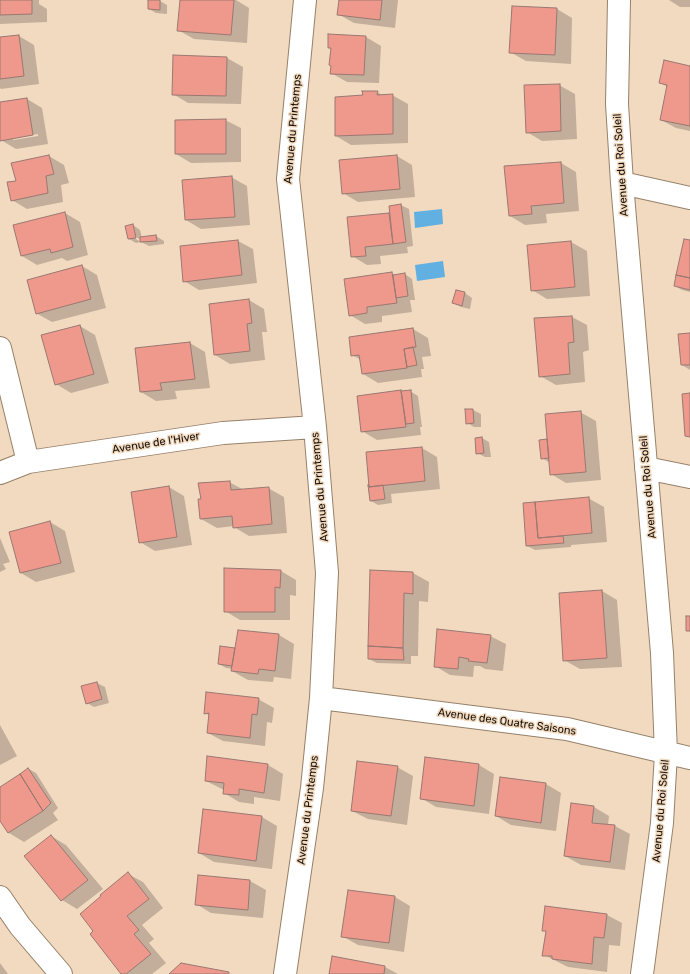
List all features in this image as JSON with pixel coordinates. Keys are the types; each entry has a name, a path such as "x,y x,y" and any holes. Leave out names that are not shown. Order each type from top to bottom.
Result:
{"street":[{"name":"Avenue du Printemps","path":"285,974 312,788 321,698 326,573 315,427 288,179 305,0"},
{"name":"Avenue du Roi Soleil","path":"619,0 617,104 622,183 662,653 666,753 662,823 642,974"},
{"path":"622,183 690,198"},
{"path":"0,348 28,462"},
{"name":"Avenue de l'Hiver","path":"0,473 28,462 223,433 315,427"},
{"path":"646,468 690,477"},
{"name":"Avenue des Quatre Saisons","path":"321,698 567,729 690,758"},
{"path":"0,898 20,926 61,974"}],"water":[{"path":"442,209 443,224 415,228 414,212"},
{"path":"443,261 445,277 417,281 415,265"}],"building":[{"path":"0,0 32,0 32,14 0,15"},
{"path":"148,0 160,0 160,10 148,9"},
{"path":"180,0 234,0 231,35 177,31"},
{"path":"339,0 382,0 380,20 337,15"},
{"path":"512,6 557,8 555,55 509,53"},
{"path":"328,34 366,36 364,75 330,74 331,66 329,65 331,48 328,48"},
{"path":"19,35 24,76 0,79 0,37"},
{"path":"173,55 227,57 226,96 172,95"},
{"path":"664,60 690,66 690,126 660,120 667,85 659,83"},
{"path":"560,84 561,131 526,133 524,85"},
{"path":"362,91 378,91 377,95 393,94 393,134 335,136 335,97 363,95"},
{"path":"27,98 33,135 0,141 0,102"},
{"path":"226,119 226,154 175,154 175,120"},
{"path":"49,155 54,174 46,176 48,193 11,201 7,182 16,181 11,163"},
{"path":"397,155 400,189 342,194 339,160"},
{"path":"561,162 564,203 531,206 532,214 509,216 504,166"},
{"path":"232,176 235,217 185,220 182,180"},
{"path":"401,204 406,242 393,244 389,206"},
{"path":"65,212 73,247 51,253 50,249 21,256 13,225"},
{"path":"389,213 393,244 365,247 366,256 351,257 347,217"},
{"path":"133,224 136,238 128,239 125,226"},
{"path":"156,235 157,241 140,242 140,237"},
{"path":"684,239 690,240 690,278 676,275"},
{"path":"238,240 242,275 183,282 180,246"},
{"path":"571,241 575,287 531,291 527,245"},
{"path":"82,265 91,299 36,314 27,280"},
{"path":"392,272 397,303 367,307 367,313 349,316 344,279"},
{"path":"405,273 408,296 396,298 393,275"},
{"path":"676,275 690,278 690,290 674,286"},
{"path":"456,290 465,292 462,306 452,303"},
{"path":"249,299 252,323 247,324 250,351 214,355 209,304"},
{"path":"572,316 574,342 568,343 570,374 539,377 534,318"},
{"path":"80,325 94,374 55,385 41,335"},
{"path":"413,328 416,347 404,349 407,368 362,374 359,355 351,356 349,337"},
{"path":"690,333 690,365 681,365 678,334"},
{"path":"190,342 195,379 160,383 162,390 140,392 135,348"},
{"path":"413,347 417,365 407,367 404,349"},
{"path":"401,390 406,427 361,432 357,396"},
{"path":"411,390 414,423 406,424 401,391"},
{"path":"690,393 690,437 685,436 682,394"},
{"path":"465,409 473,409 474,423 466,424"},
{"path":"581,411 586,472 550,475 545,414"},
{"path":"482,437 484,453 476,454 475,438"},
{"path":"547,439 549,458 541,459 539,440"},
{"path":"422,447 425,481 369,487 366,452"},
{"path":"230,481 231,490 269,487 272,524 233,528 232,516 200,519 198,499 201,499 198,483"},
{"path":"368,485 369,487 383,485 385,499 370,501"},
{"path":"169,486 177,537 139,543 131,492"},
{"path":"589,497 592,533 538,538 535,502"},
{"path":"535,502 538,538 563,536 564,543 526,546 523,503"},
{"path":"50,521 61,563 20,573 9,532"},
{"path":"224,568 281,570 280,588 275,587 275,612 224,612"},
{"path":"370,570 413,572 413,594 404,593 403,648 368,646"},
{"path":"602,590 607,658 563,661 559,593"},
{"path":"686,616 690,616 690,631 686,631"},
{"path":"437,629 491,635 487,663 468,661 469,659 459,657 458,669 434,667"},
{"path":"238,630 279,634 275,671 259,669 258,674 231,671"},
{"path":"220,646 235,648 232,666 218,664"},
{"path":"368,646 403,648 404,660 368,659"},
{"path":"97,682 102,699 86,704 81,686"},
{"path":"206,692 259,698 257,715 252,714 250,738 207,733 209,713 204,714"},
{"path":"207,756 268,764 264,793 239,789 239,795 223,794 224,783 205,781"},
{"path":"425,757 479,764 474,806 420,799"},
{"path":"357,761 398,766 391,816 351,811"},
{"path":"28,768 51,803 43,811 20,774"},
{"path":"20,774 43,811 8,833 0,821 0,787"},
{"path":"500,777 546,783 541,823 495,816"},
{"path":"571,803 594,806 592,823 615,825 610,862 564,856"},
{"path":"203,809 262,816 256,861 198,853"},
{"path":"51,835 88,880 61,901 24,856"},
{"path":"128,872 149,899 127,916 139,930 134,934 151,954 126,974 121,974 90,934 93,931 80,914"},
{"path":"198,875 250,880 248,910 195,905"},
{"path":"348,890 395,896 389,943 341,937"},
{"path":"545,906 607,914 604,938 594,937 592,964 552,959 552,956 542,956 546,931 542,931"},
{"path":"332,956 385,966 384,974 329,974"},
{"path":"181,963 229,972 229,974 169,974"}]}
